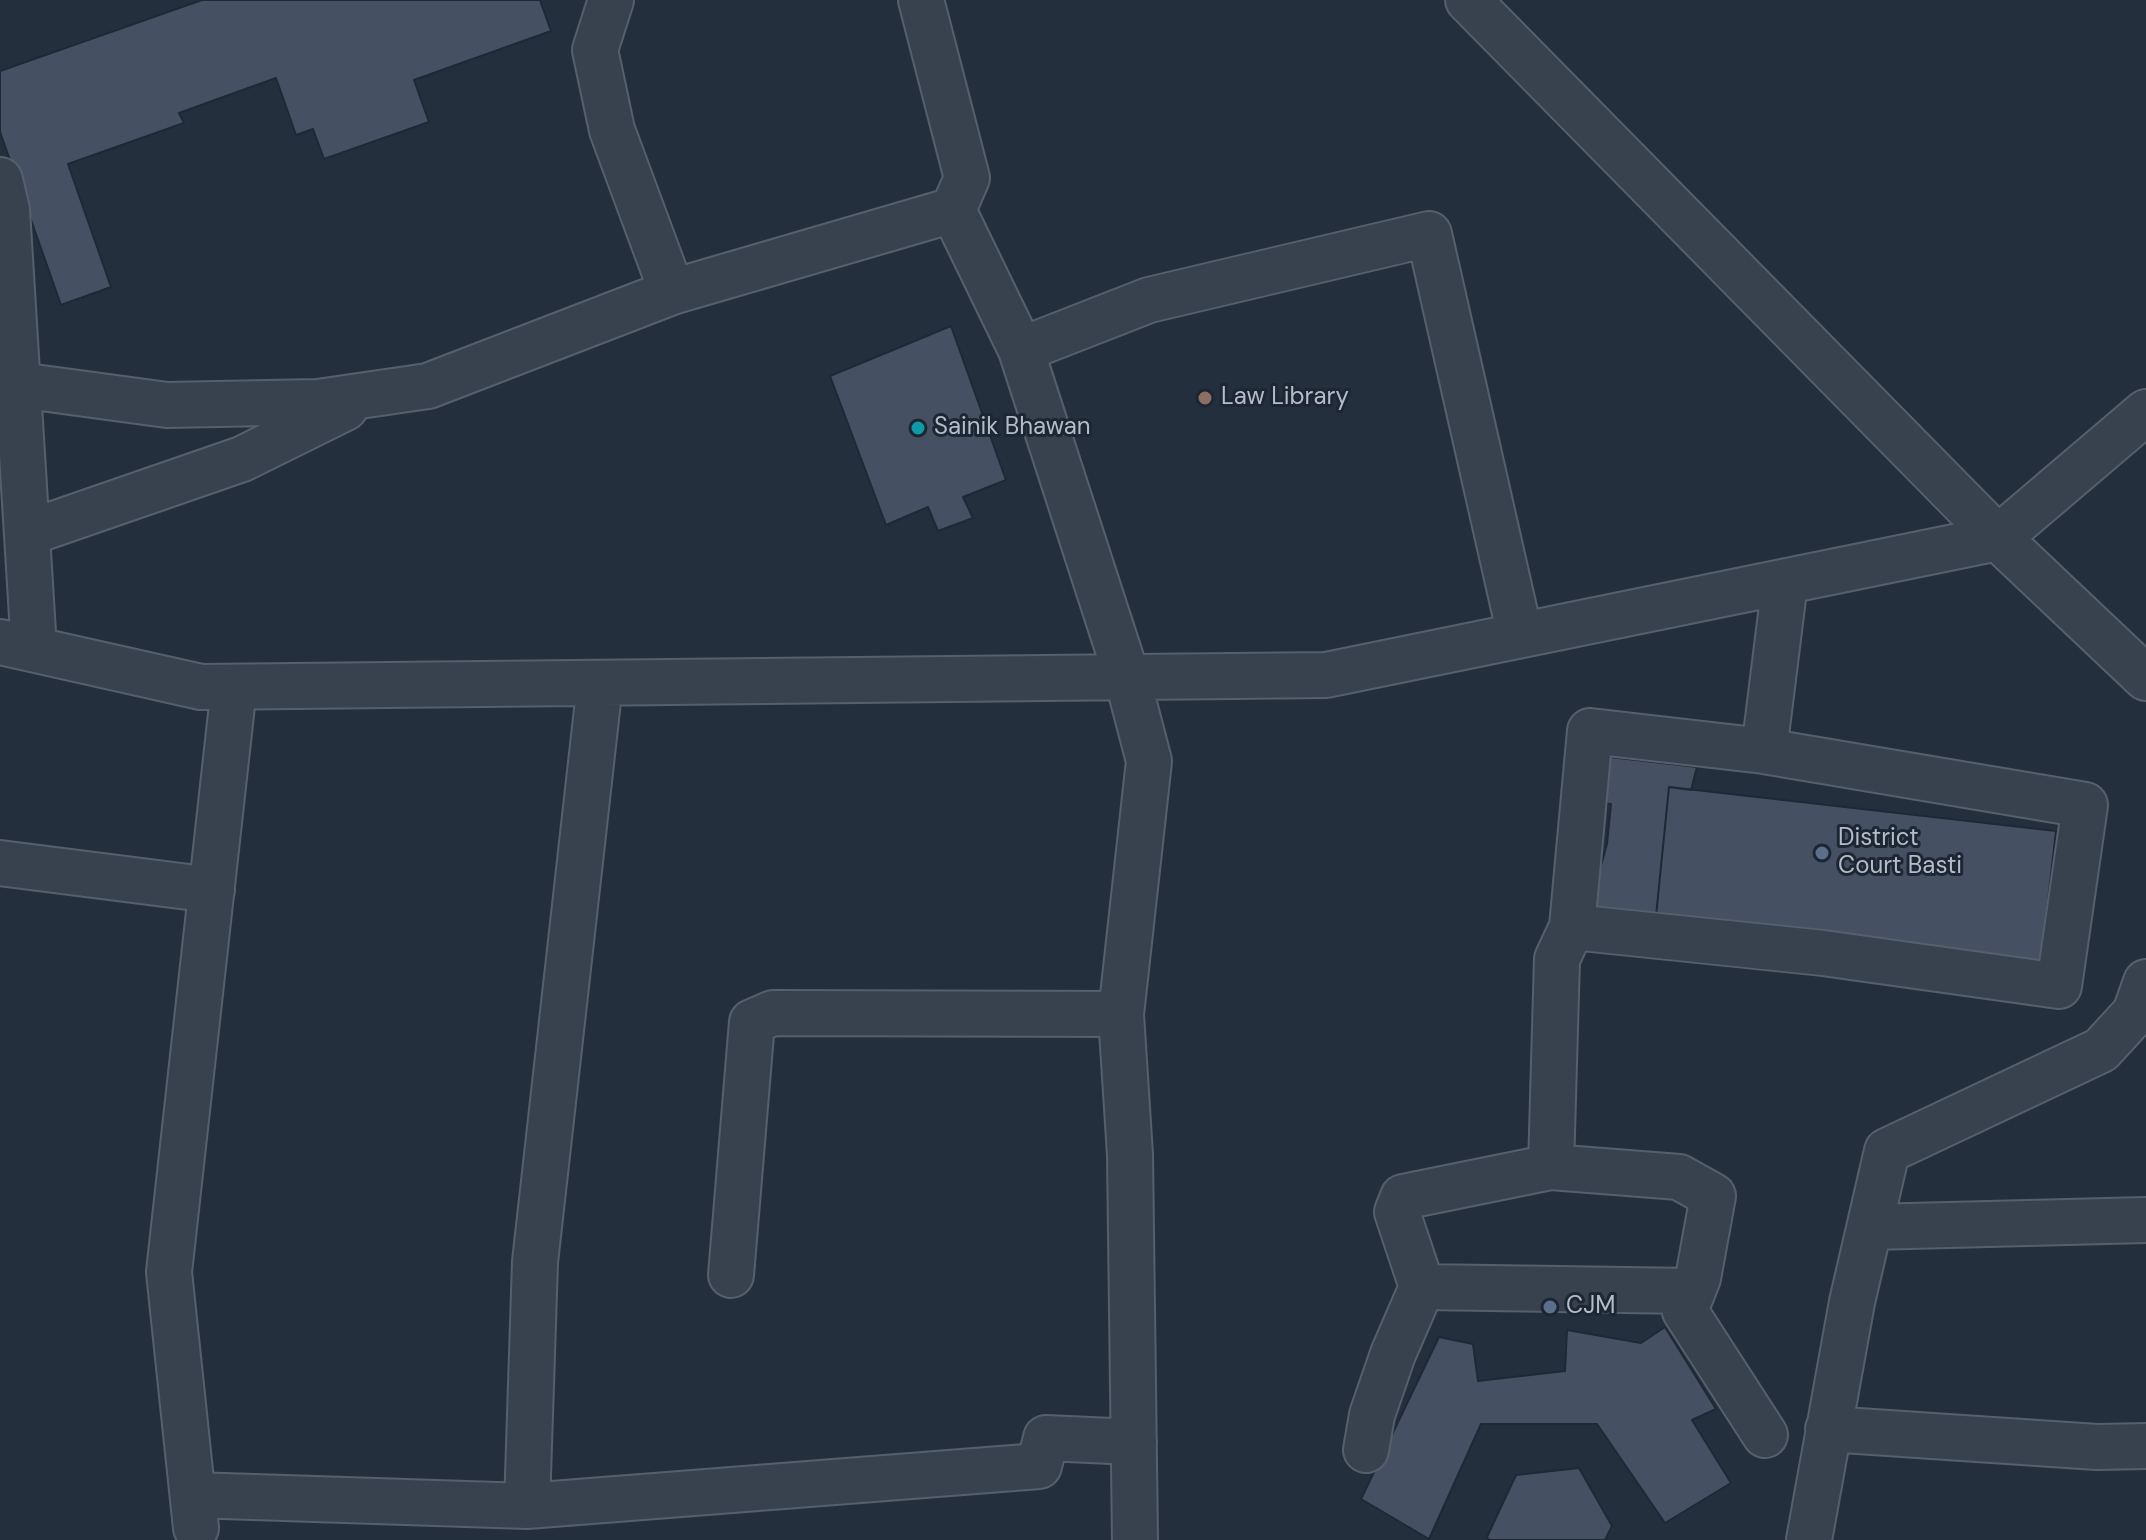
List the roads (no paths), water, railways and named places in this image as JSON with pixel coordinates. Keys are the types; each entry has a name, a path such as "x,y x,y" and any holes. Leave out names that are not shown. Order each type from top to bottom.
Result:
{"street":[{"path":"611,0 595,50 612,130 672,292"},
{"path":"921,0 967,178 953,210 1021,350 1127,677 1149,761 1121,1014 1130,1155 1135,1540"},
{"path":"1468,0 1998,538 2146,678"},
{"path":"0,180 7,210 28,533 17,646 201,687 1326,675 1998,538 2146,412"},
{"path":"19,385 167,405 318,402 428,386 672,292 953,210"},
{"path":"1021,350 1149,300 1429,234 1520,635"},
{"path":"28,533 242,459 375,394"},
{"path":"1764,751 1785,582"},
{"path":"527,1506 535,1262 600,683"},
{"path":"234,687 169,1272 195,1511 527,1506 1039,1466 1046,1438 1134,1442"},
{"path":"1551,1167 1557,959 1572,927 1590,731 1764,751 2085,805 2059,986 1823,953 1572,927"},
{"path":"0,863 212,890"},
{"path":"731,1275 752,1022 773,1013 1121,1014"},
{"path":"1809,1540 1828,1429 1887,1151 2101,1050 2142,1015"},
{"path":"1366,1450 1372,1415 1393,1354 1422,1287 1397,1212 1403,1197 1551,1167 1679,1177 1713,1196 1693,1291 1685,1311 1765,1435"},
{"path":"1870,1227 2146,1220"},
{"path":"1422,1287 1693,1291"},
{"path":"1828,1429 2097,1447 2146,1446"}],"place":[{"name":"Law Library","path":"1205,398"},
{"name":"Sainik Bhawan","path":"918,428"},
{"name":"District Court Basti","path":"1822,853"},
{"name":"CJM","path":"1550,1307"}]}
